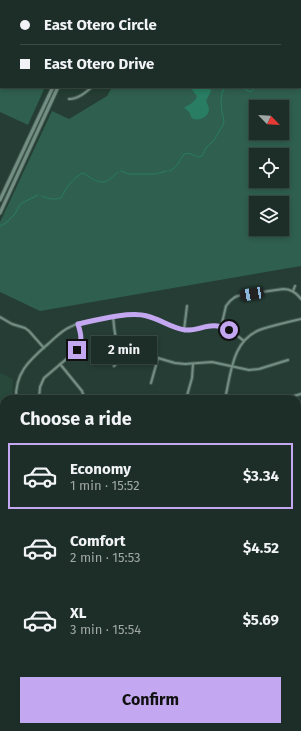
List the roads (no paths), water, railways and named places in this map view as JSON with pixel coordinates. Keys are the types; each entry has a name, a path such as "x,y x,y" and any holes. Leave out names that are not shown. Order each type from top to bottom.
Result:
{"main road":[{"path":"0,200 53,88"},
{"path":"0,213 58,88"}],"street":[{"path":"69,99 80,96 91,88"},
{"path":"293,291 295,286"},
{"path":"221,327 225,309 230,301 235,297 273,290 288,289 293,291 301,299"},
{"path":"227,297 230,301"},
{"path":"184,330 187,306"},
{"path":"148,316 150,312"},
{"path":"16,395 16,387 21,373 27,363 64,330 70,326 78,324 133,314 148,316 175,328 184,330 208,326 221,327 232,332 244,341"},
{"path":"0,317 12,324 25,328 44,348"},
{"path":"113,317 117,341 120,345 175,363 193,364 212,362 254,370 288,360"},
{"path":"226,395 232,366 238,350 244,341 262,329 301,319"},
{"path":"39,395 42,381 47,375 77,350 81,335 78,324"},
{"path":"114,366 118,362 124,347"},
{"path":"151,383 158,358"},
{"path":"60,364 82,391 83,395"},
{"path":"187,395 193,376 193,364"}],"waterway":[{"path":"169,171 176,166 184,154 190,154 198,157 202,156 206,148 214,140 224,121 221,102 222,93 224,88"},
{"path":"243,88 251,92 254,88"},
{"path":"121,171 129,174 155,174 167,171"},
{"path":"42,196 51,199 61,198 71,182 83,173 99,182 103,182 110,179 118,172"},
{"path":"0,226 6,223 15,214 20,204 38,195"}]}
